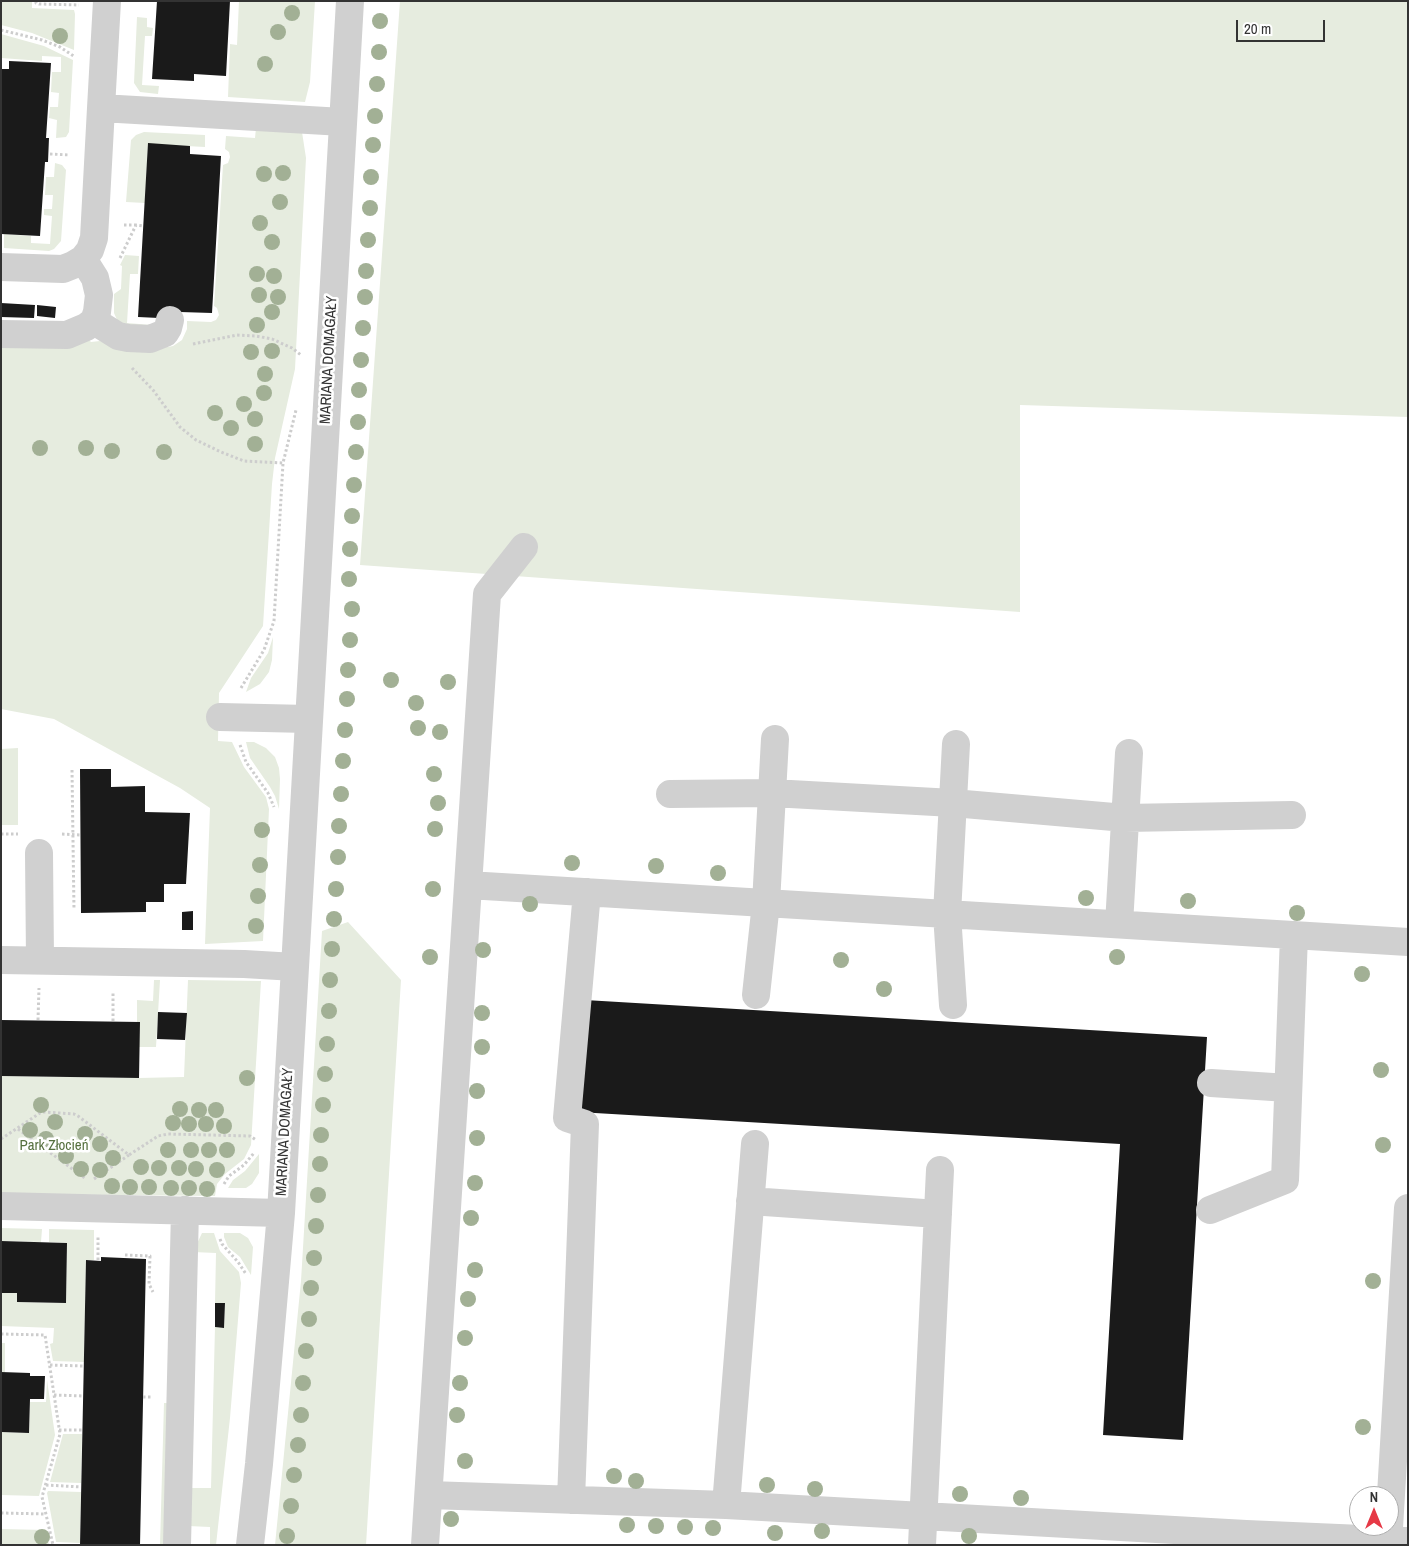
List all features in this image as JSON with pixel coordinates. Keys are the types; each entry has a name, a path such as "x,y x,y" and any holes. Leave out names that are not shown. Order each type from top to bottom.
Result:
{"street":[{"path":"1,267 63,269 73,266 83,259 90,250 94,238 108,1"},
{"name":"MARIANA DOMAGAŁY","path":"250,1545 281,1213 350,1"},
{"path":"102,108 343,122"},
{"path":"1,334 67,335 86,328 94,321 99,294 95,278 83,259"},
{"path":"94,321 118,336 150,339 164,333 168,328 170,320"},
{"path":"426,1545 487,594 524,548"},
{"path":"220,717 308,719"},
{"path":"756,995 766,903 775,739"},
{"path":"953,1005 947,914 956,744"},
{"path":"1119,924 1129,753"},
{"path":"670,794 772,792 953,803 1125,818 1292,815"},
{"path":"39,853 39,972"},
{"path":"468,885 1408,942"},
{"path":"571,1500 585,1124 567,1118 586,892"},
{"path":"1210,1210 1296,1176 1288,1088 1294,935"},
{"path":"1,960 39,972 244,964 294,967"},
{"path":"1210,1083 1288,1088"},
{"path":"726,1505 755,1144"},
{"path":"922,1545 940,1170"},
{"path":"750,1201 938,1214"},
{"path":"1,1206 281,1213"},
{"path":"429,1495 726,1505 924,1516 1048,1534 1395,1542 1408,1208"},
{"path":"177,1545 185,1210"}],"path":[{"path":"36,1 39,4 74,5"},
{"path":"1,30 42,40 76,57"},
{"path":"50,154 73,155"},
{"path":"124,225 143,226"},
{"path":"116,266 136,225"},
{"path":"188,346 237,335 272,339 296,351"},
{"path":"304,357 305,348"},
{"path":"126,362 153,390 180,427 196,440 244,461 284,463"},
{"path":"240,691 243,682 264,650 274,621 284,463 298,403"},
{"path":"240,743 246,762 268,793 276,815"},
{"path":"72,770 74,910"},
{"path":"38,1020 39,972"},
{"path":"113,985 113,1021"},
{"path":"1,1139 40,1113 74,1114 129,1155"},
{"path":"18,1129 90,1180 158,1136 168,1134 250,1136 261,1143"},
{"path":"222,1187 229,1176 244,1165 257,1149"},
{"path":"98,1235 98,1260"},
{"path":"219,1236 222,1244 238,1262 247,1277"},
{"path":"1,1334 45,1335 60,1434 42,1497 54,1545"},
{"path":"50,1365 84,1366"},
{"path":"54,1395 83,1396"},
{"path":"143,1397 152,1397"},
{"path":"59,1430 82,1430"},
{"path":"46,1486 82,1487"},
{"path":"1,1513 46,1514"}],"green space":[{"path":"1,1 32,1 32,8 74,10 74,50 32,33 1,25"},
{"path":"239,1 315,1 310,82 305,102 228,97 230,44 237,45"},
{"path":"400,1 1408,1 1408,417 1020,405 1020,612 360,565"},
{"path":"137,17 147,18 147,27 153,28 152,36 145,36 142,85 159,86 158,94 140,92 134,83"},
{"path":"1,34 44,46 73,60 69,132 66,137 56,138 57,120 49,118 50,107 58,107 59,93 51,92 52,72 61,72 61,57 42,56 42,61 1,58"},
{"path":"256,128 302,132 306,158 295,369 275,458 263,626 219,693 218,741 232,742 244,767 266,797 269,809 263,941 205,944 210,808 180,788 54,719 1,709 1,346 89,340 91,342 100,341 121,347 168,347 182,340 187,329 187,321 211,322 216,320 219,315 217,308 214,306 223,165 228,163 230,157 229,152 225,149 226,136 255,138"},
{"path":"144,132 205,135 205,147 148,144 145,203 126,202 131,140 136,135"},
{"path":"55,163 62,165 66,170 61,241 54,249 49,251 4,248 4,234 31,236 31,243 50,244 52,216 44,215 44,209 52,209 53,195 45,195 46,177 54,177"},
{"path":"125,255 139,256 138,274 130,274 127,323 152,325 148,329 118,322 114,313 114,294 121,289 122,266 120,265"},
{"path":"273,637 272,660 269,672 260,684 246,692 251,678 268,653"},
{"path":"246,742 254,742 266,748 275,757 280,779 279,809 270,787 250,758"},
{"path":"18,748 18,825 1,825 1,749"},
{"path":"348,922 401,980 366,1545 275,1545 301,1281 322,931"},
{"path":"154,980 160,980 156,1047 139,1047 140,1022 137,1022 137,1000 153,1001"},
{"name":"Park Złocień","path":"188,980 261,981 251,1145 244,1159 225,1174 217,1184 215,1196 1,1194 1,1076 184,1077"},
{"path":"259,1154 259,1173 252,1184 246,1188 228,1188 233,1180 245,1171"},
{"path":"1,1228 42,1229 41,1242 1,1241"},
{"path":"49,1229 94,1230 94,1260 86,1260 84,1362 53,1361 50,1344 53,1343 54,1328 1,1326 1,1293 17,1293 17,1302 66,1303 67,1243 49,1242"},
{"path":"202,1233 214,1233 220,1251 239,1272 241,1283 230,1418 216,1545 210,1545 210,1527 188,1526 189,1488 211,1488 215,1327 224,1328 225,1303 215,1303 216,1253 193,1252"},
{"path":"224,1233 240,1233 248,1238 253,1247 251,1275 240,1257 228,1247 224,1237"},
{"path":"1,1343 5,1343 5,1372 1,1372"},
{"path":"47,1380 55,1435 39,1496 1,1495 1,1432 29,1433 30,1402 46,1402"},
{"path":"164,1403 168,1403 165,1545 160,1545"},
{"path":"63,1434 82,1434 81,1483 50,1482"},
{"path":"48,1491 81,1492 80,1543 56,1542"},
{"path":"1,1529 46,1530 49,1545 2,1545"}],"building":[{"path":"157,1 230,1 226,76 194,74 194,81 152,79"},
{"path":"9,61 51,63 46,138 49,138 48,162 45,162 40,236 1,234 1,69 9,69"},
{"path":"148,143 190,146 190,154 221,156 212,313 180,312 180,319 138,317"},
{"path":"1,303 35,305 34,318 1,317"},
{"path":"37,305 56,307 55,318 37,316"},
{"path":"80,769 111,769 111,787 145,786 145,812 190,813 186,884 164,884 164,902 146,902 146,912 81,913"},
{"path":"193,911 193,930 182,930 182,912"},
{"path":"585,1000 1207,1037 1183,1440 1103,1435 1120,1144 578,1112"},
{"path":"158,1012 187,1013 185,1040 157,1039"},
{"path":"1,1020 140,1022 139,1078 1,1076"},
{"path":"1,1241 67,1243 66,1303 17,1302 17,1293 1,1293"},
{"path":"101,1257 146,1259 140,1545 80,1545 86,1260 101,1261"},
{"path":"215,1303 225,1303 224,1328 215,1327"},
{"path":"1,1372 30,1373 30,1376 45,1376 44,1399 30,1399 29,1433 1,1432"}]}
